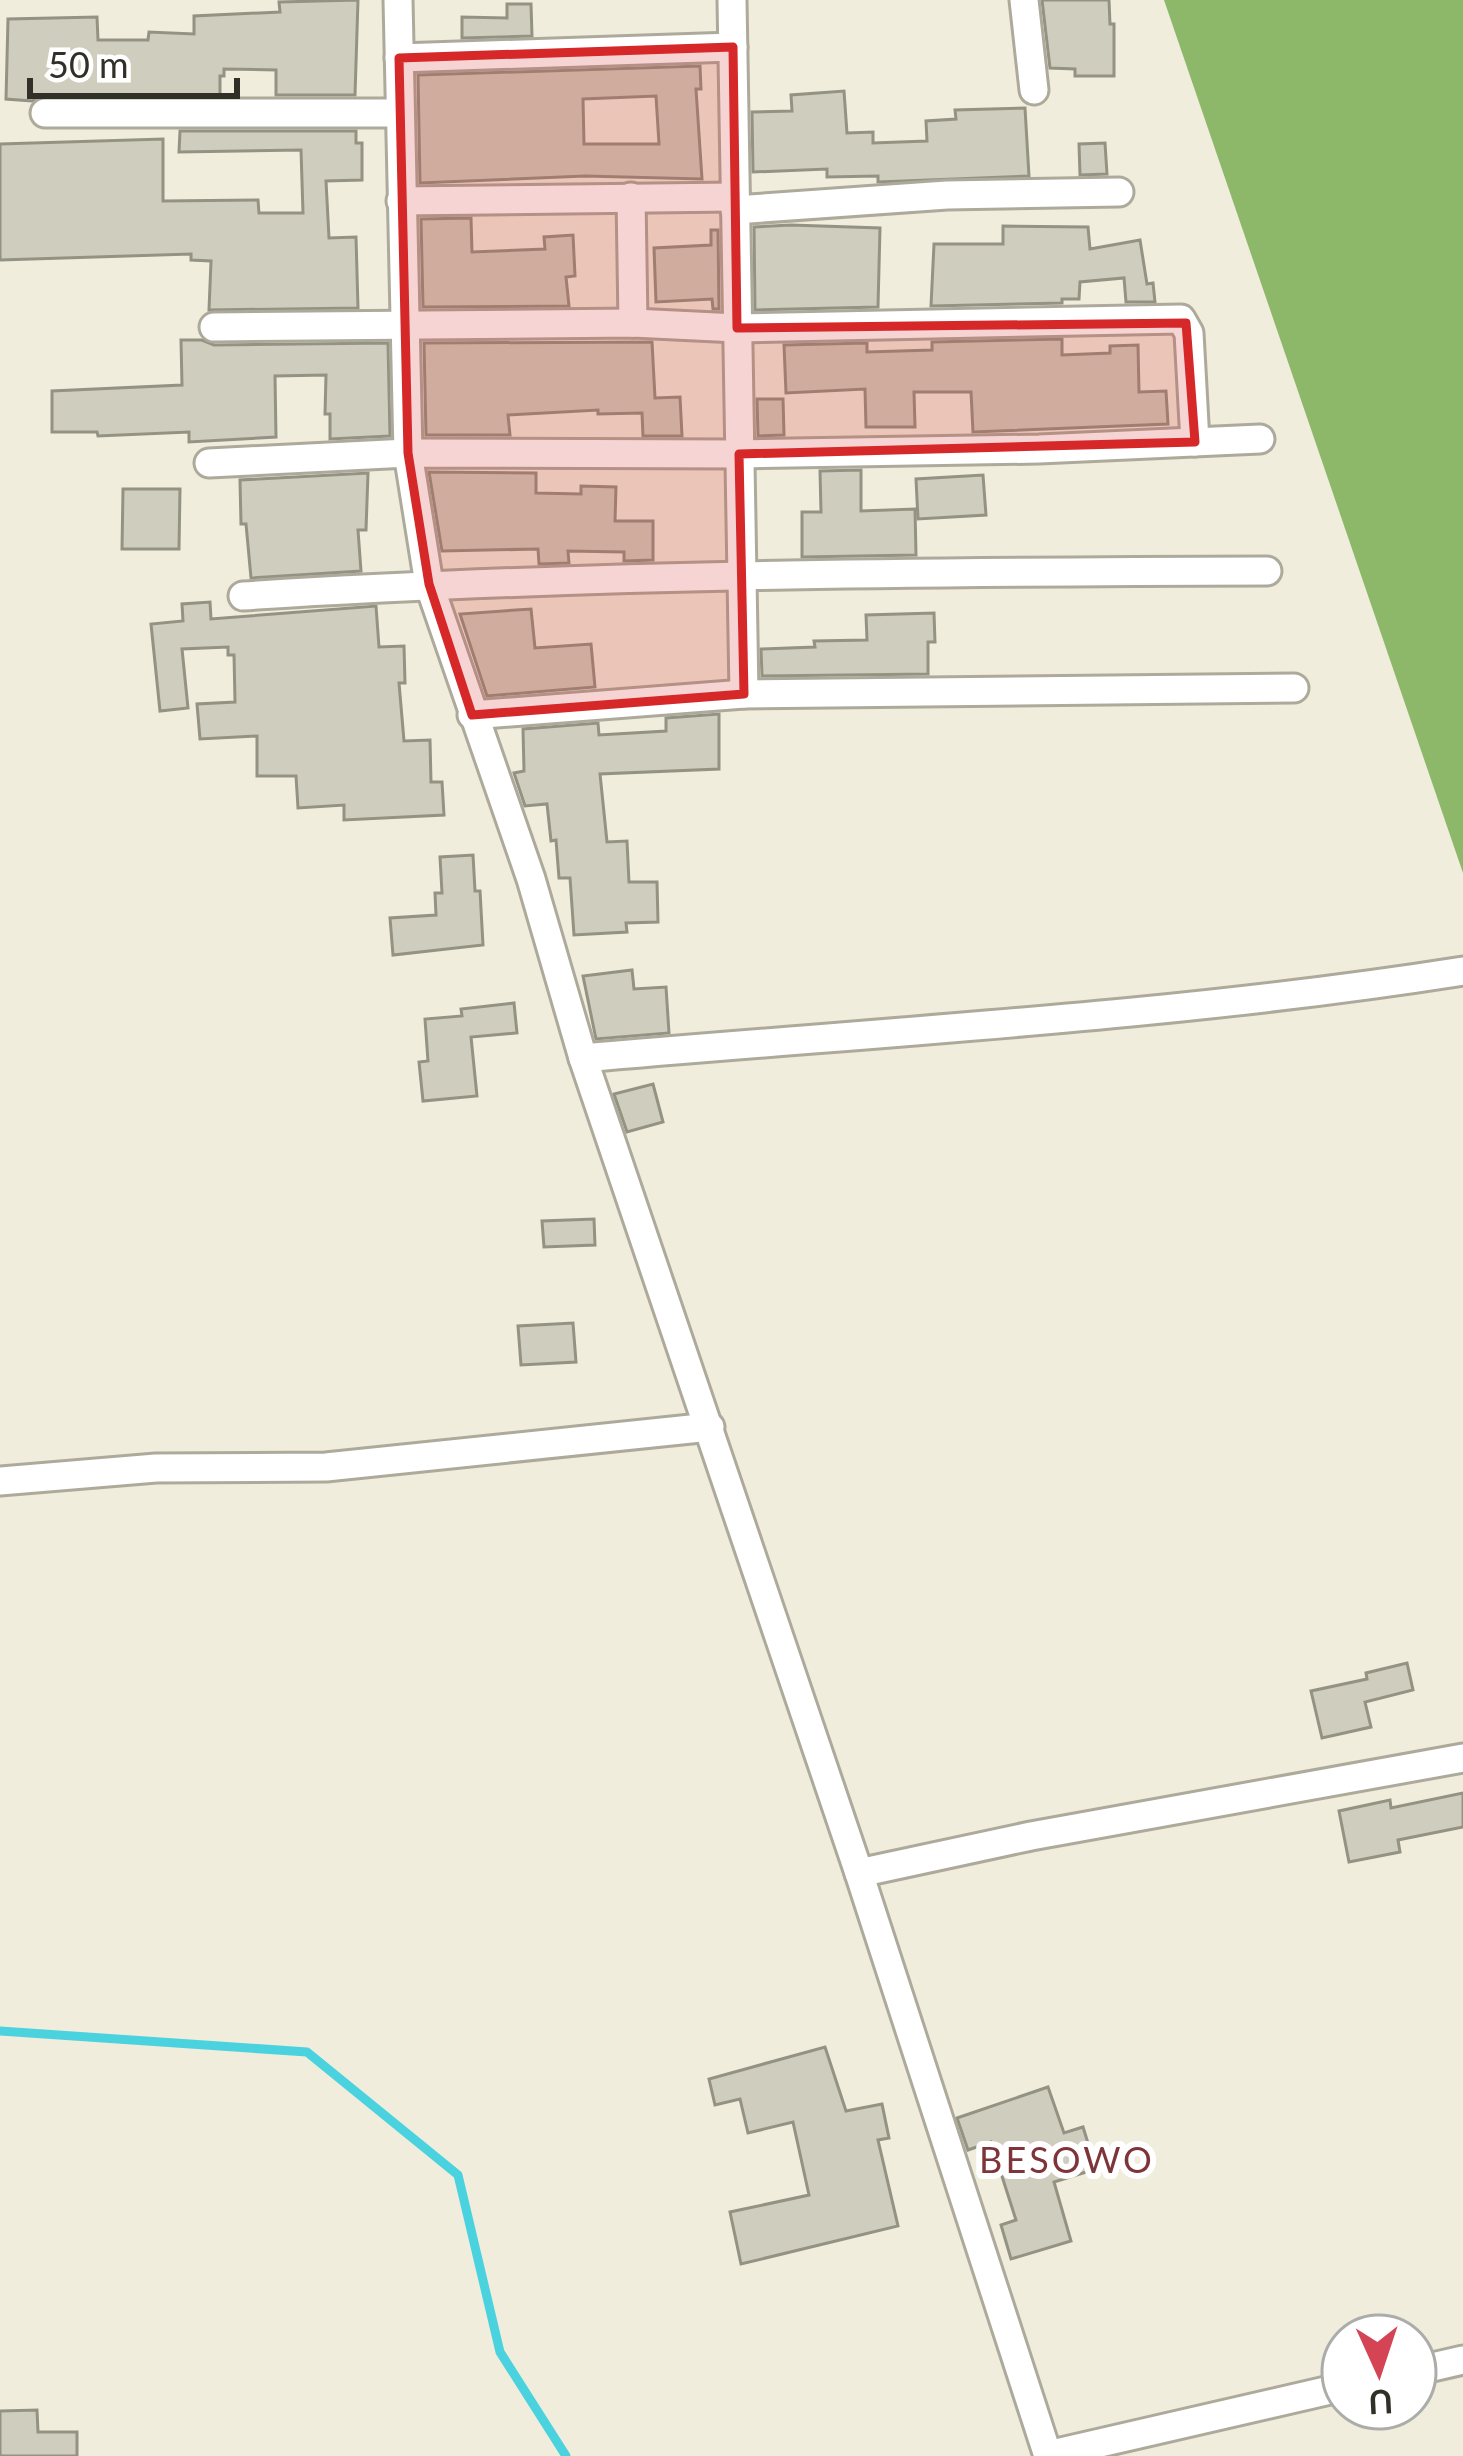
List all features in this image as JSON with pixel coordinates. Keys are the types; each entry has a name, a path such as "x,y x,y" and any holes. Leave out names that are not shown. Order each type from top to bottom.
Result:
{"street":[{"path":"398,0 408,453 429,584 531,879 583,1058 860,1873 1048,2456 1319,2393"},
{"path":"732,0 745,694"},
{"path":"1024,0 1034,90"},
{"path":"399,58 733,47"},
{"path":"45,113 400,113"},
{"path":"401,201 631,197 735,203 1119,192"},
{"path":"631,197 633,323"},
{"path":"214,328 633,323 737,328 1181,319 1189,333 1196,442"},
{"path":"209,463 408,453 739,454 1260,439"},
{"path":"243,596 429,584 833,572 1267,571"},
{"path":"472,715 745,694 1294,688"},
{"path":"583,1058 1106,1018 1311,995 1463,971"},
{"path":"0,1481 156,1468 326,1467 710,1427"},
{"path":"860,1873 1031,1836 1463,1758"}],"highlighted area":[{"path":"733,47 737,328 1186,323 1195,442 739,454 744,694 472,715 429,584 408,453 399,58"}],"green space":[{"path":"1164,0 1463,0 1463,873"}],"building":[{"path":"358,0 355,95 276,95 276,70 224,69 220,95 6,99 8,19 97,17 98,40 148,40 149,32 194,34 194,16 280,12 279,2"},
{"path":"1042,0 1109,0 1114,76 1075,76 1075,69 1050,68"},
{"path":"507,4 531,4 532,36 462,38 462,17 507,18"},
{"path":"700,66 701,89 696,89 702,179 585,176 420,183 418,75","holes":["656,96 659,144 584,144 583,99"]},
{"path":"844,91 847,133 873,132 873,143 927,141 926,121 956,119 955,110 1025,108 1029,176 878,182 878,176 827,177 827,169 753,172 752,112 792,111 791,95"},
{"path":"180,131 356,131 356,143 362,143 362,180 326,181 329,238 356,237 358,308 209,310 211,261 191,260 191,254 0,260 0,144 163,139 163,201 258,200 259,213 303,213 301,150 179,152"},
{"path":"1105,143 1107,174 1080,175 1079,144"},
{"path":"471,218 472,252 545,249 544,237 573,235 575,276 566,277 569,306 423,307 421,219"},
{"path":"1003,226 1088,227 1090,249 1140,240 1155,302 1126,302 1124,278 1080,282 1079,299 1062,299 1062,303 931,306 934,244 1003,244"},
{"path":"754,227 880,228 878,307 755,310"},
{"path":"711,230 718,230 719,309 713,309 712,299 656,302 654,248 711,245"},
{"path":"1062,339 1062,355 1110,353 1110,346 1138,345 1139,392 1166,391 1168,424 973,432 971,392 914,392 915,427 866,427 865,389 786,393 784,345 867,343 867,352 932,350 932,342"},
{"path":"181,340 214,345 388,343 390,436 330,439 326,375 275,376 276,437 189,442 189,432 98,436 97,432 52,432 52,391 182,385"},
{"path":"652,342 655,398 680,397 682,436 643,436 642,413 598,414 598,410 508,415 510,435 426,435 424,343"},
{"path":"757,399 783,399 784,435 758,436"},
{"path":"861,470 861,511 915,509 916,555 802,557 802,512 821,512 820,471"},
{"path":"429,472 536,473 536,493 581,494 581,486 616,487 615,521 653,521 653,560 624,561 624,552 568,551 569,563 539,564 538,549 442,551"},
{"path":"368,473 366,530 358,530 361,571 251,578 246,524 241,524 240,480"},
{"path":"983,475 986,515 918,519 916,479"},
{"path":"123,489 180,489 179,549 122,549"},
{"path":"210,602 211,619 376,606 379,647 404,646 405,683 399,683 404,741 430,740 431,782 442,782 444,815 344,820 344,805 298,808 296,776 257,776 257,736 200,739 197,704 235,702 234,655 228,655 228,647 182,649 188,708 160,711 151,624 183,621 182,604"},
{"path":"531,609 535,648 591,644 595,687 487,696 460,614"},
{"path":"934,613 935,642 928,642 928,674 762,676 761,649 867,640 866,615"},
{"path":"719,714 719,769 600,774 607,842 627,841 629,882 657,882 658,922 626,923 627,932 574,935 570,878 559,878 547,804 525,806 514,773 524,771 523,729 598,723 599,735 666,731 666,718"},
{"path":"473,855 483,945 393,955 390,918 436,915 435,893 442,893 440,857"},
{"path":"632,970 634,989 666,987 669,1033 596,1039 583,976"},
{"path":"514,1003 517,1033 471,1037 477,1096 423,1101 419,1062 428,1061 425,1019"},
{"path":"653,1084 663,1122 627,1132 614,1094"},
{"path":"594,1219 595,1245 544,1247 542,1221"},
{"path":"573,1323 576,1362 521,1365 518,1326"},
{"path":"1407,1663 1413,1690 1365,1702 1371,1727 1322,1738 1311,1691 1367,1679 1366,1673"},
{"path":"1463,1793 1463,1827 1398,1840 1400,1852 1349,1862 1339,1811 1390,1800 1391,1808"},
{"path":"825,2047 846,2111 882,2104 889,2138 878,2140 898,2226 741,2264 730,2212 809,2195 793,2122 748,2133 740,2099 715,2105 709,2079"},
{"path":"1048,2087 1064,2133 1083,2127 1096,2169 1054,2182 1071,2241 1011,2259 1001,2225 1016,2220 991,2142 968,2150 957,2118"},
{"path":"37,2410 38,2432 77,2432 77,2456 0,2456 0,2411"}],"waterway":[{"path":"0,2031 307,2052 458,2175 500,2352 566,2456"}],"district":[{"name":"BESOWO","path":"1067,2160"}]}
